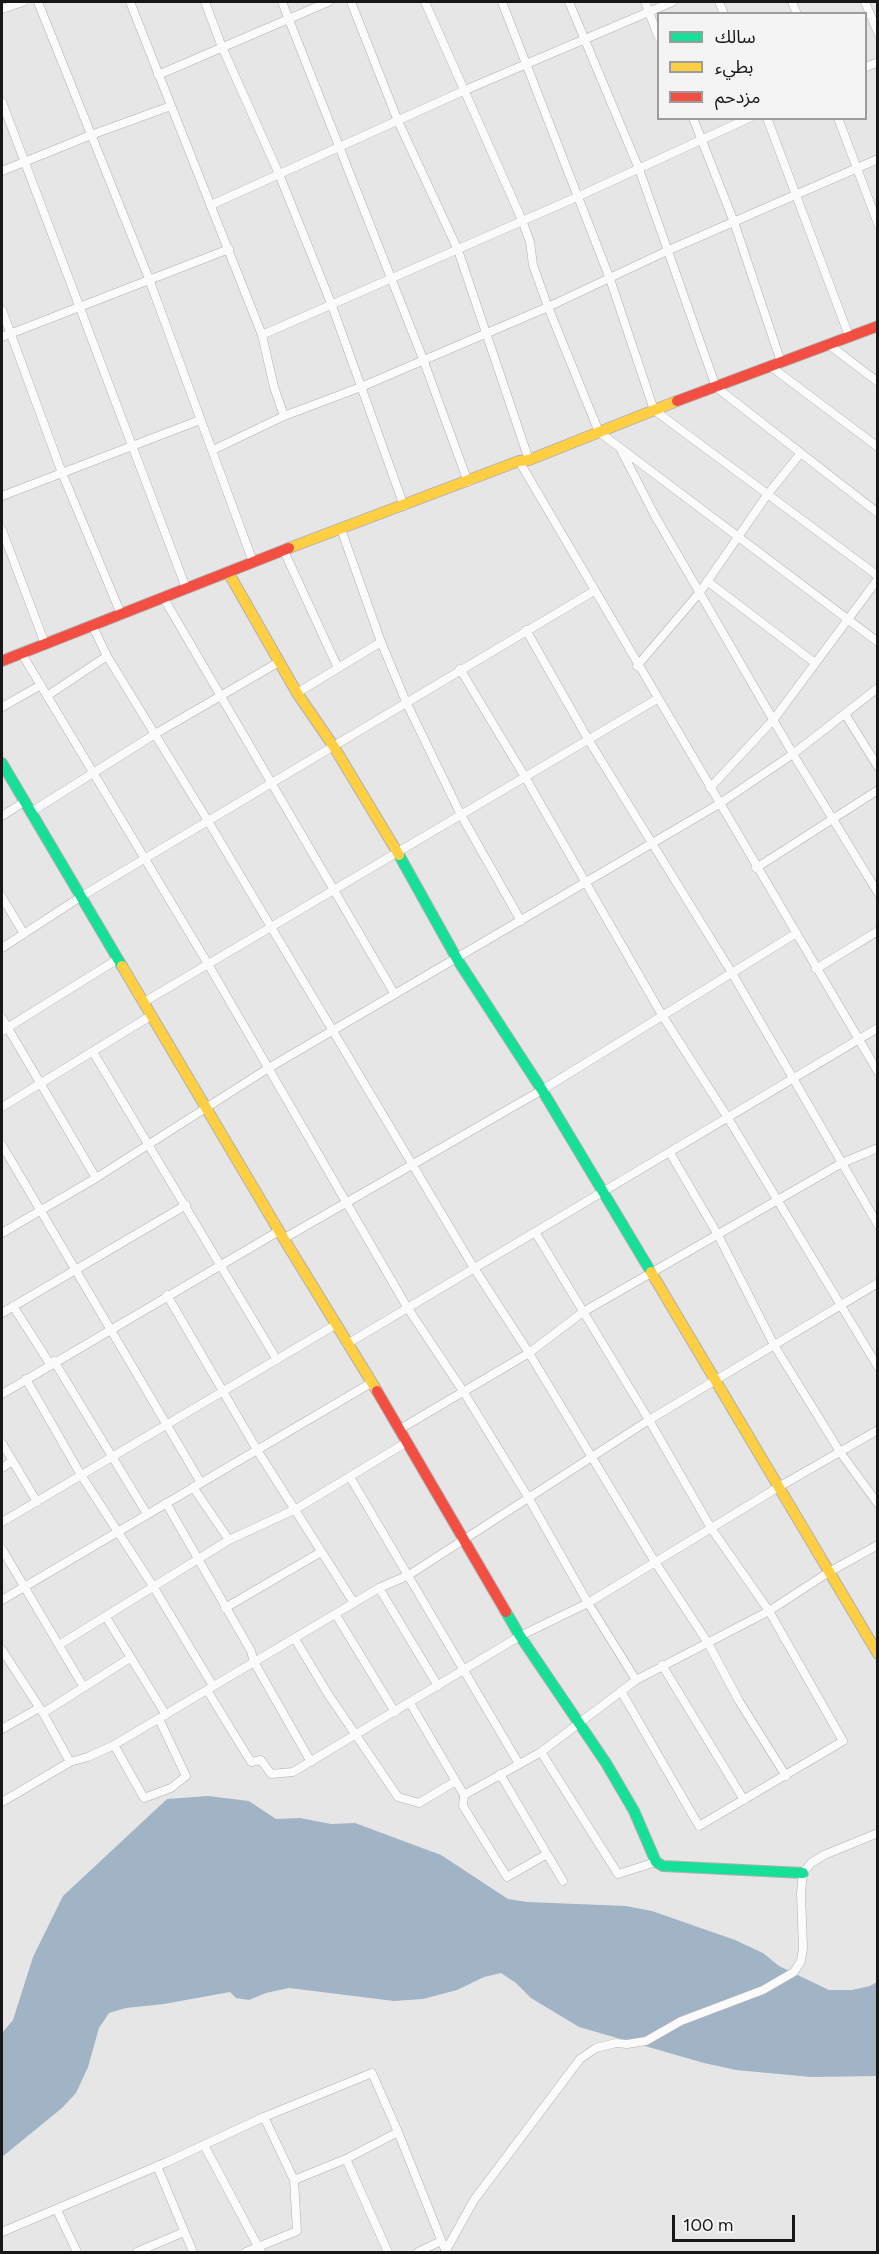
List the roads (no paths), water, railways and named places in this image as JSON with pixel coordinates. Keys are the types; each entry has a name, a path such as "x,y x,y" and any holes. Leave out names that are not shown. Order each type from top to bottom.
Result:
{"street":[{"path":"2,9 23,2"},
{"path":"38,2 149,279 253,562"},
{"path":"130,2 262,334 274,387 284,417"},
{"path":"205,2 222,47 279,174 330,303 404,506"},
{"path":"282,2 423,359 468,482"},
{"path":"158,75 328,2"},
{"path":"351,2 399,121 458,250 486,333 524,460 637,666 878,1072"},
{"path":"425,2 522,220 530,242 533,265 548,307 599,432 878,642"},
{"path":"502,2 610,279 654,410 878,578 774,719 711,788"},
{"path":"569,2 639,169 716,387 878,513"},
{"path":"645,2 657,33"},
{"path":"211,205 526,64 672,2"},
{"path":"865,2 878,33"},
{"path":"2,102 186,588"},
{"path":"2,171 171,106"},
{"path":"694,120 734,222 781,362"},
{"path":"262,334 458,250 745,120"},
{"path":"767,120 849,336"},
{"path":"839,120 878,224"},
{"path":"213,450 284,417 361,387 548,307 669,250 878,159"},
{"path":"2,337 229,249"},
{"path":"2,310 62,474 120,614"},
{"path":"2,661 284,550 878,326"},
{"path":"828,344 878,382"},
{"path":"770,366 878,447"},
{"path":"2,496 200,420"},
{"path":"620,447 640,489 793,754 878,892"},
{"path":"637,666 700,592 767,495 800,454"},
{"path":"341,529 381,642 406,704 461,814 522,921"},
{"path":"2,530 45,644"},
{"path":"284,550 338,668"},
{"path":"228,572 297,693 334,747 397,851 457,959 542,1090 777,1488 878,1654"},
{"path":"707,581 815,663"},
{"path":"2,948 82,896 594,591"},
{"path":"163,597 394,993"},
{"path":"92,625 107,656 474,1268 529,1353 655,1562 708,1643 739,1701 786,1776"},
{"path":"526,630 588,739 732,973 878,1225"},
{"path":"297,693 381,642"},
{"path":"22,654 208,964 407,1307 464,1391 588,1603 636,1680"},
{"path":"47,696 107,656"},
{"path":"31,812 155,734 279,662"},
{"path":"460,669 662,1015 728,1118 878,1367"},
{"path":"2,707 41,685"},
{"path":"2,1233 96,1178 267,1069 394,993 457,959 719,804 793,754 878,688"},
{"path":"144,1002 657,699"},
{"path":"845,714 878,766"},
{"path":"2,763 281,1235 400,1429 520,1636 579,1722 634,1811 656,1862 663,1866 802,1873"},
{"path":"756,868 878,790"},
{"path":"2,816 24,802"},
{"path":"2,897 24,934"},
{"path":"816,969 878,931"},
{"path":"2,1394 110,1328 220,1265 345,1202 542,1090 795,934"},
{"path":"4,1029 118,959"},
{"path":"2,1107 152,1015"},
{"path":"2,1018 4,1029 41,1083 96,1178"},
{"path":"347,1344 878,1028"},
{"path":"93,1052 277,1360"},
{"path":"2,1145 201,1483"},
{"path":"400,1429 529,1353 583,1312 842,1163 878,1148"},
{"path":"670,1153 718,1235 774,1345 840,1452 878,1504"},
{"path":"2,1313 186,1205"},
{"path":"536,1232 711,1528 769,1611 843,1741 699,1826 621,1691"},
{"path":"2,1802 70,1762 114,1745 379,1588 409,1575 713,1380 878,1283"},
{"path":"167,1295 257,1450 354,1603"},
{"path":"14,1306 147,1514"},
{"path":"2,1522 335,1325"},
{"path":"26,1379 81,1475 153,1586 251,1762 261,1760 271,1774 293,1772 311,1762 520,1636 588,1603 777,1488 878,1430"},
{"path":"2,1600 371,1383"},
{"path":"59,1645 229,1540 296,1509 407,1442"},
{"path":"2,1443 37,1502"},
{"path":"2,1468 12,1461"},
{"path":"350,1477 519,1764"},
{"path":"193,1487 229,1540"},
{"path":"166,1503 251,1651 254,1662 311,1762"},
{"path":"464,1795 541,1752 636,1680 769,1611 878,1545"},
{"path":"2,1549 84,1686"},
{"path":"225,1608 321,1552"},
{"path":"379,1588 438,1686"},
{"path":"336,1615 395,1712"},
{"path":"106,1617 162,1717 186,1776 171,1788 144,1798 114,1745"},
{"path":"295,1639 356,1736 399,1797 419,1803 456,1780"},
{"path":"2,1650 70,1762"},
{"path":"2,1730 41,1711 130,1658"},
{"path":"663,1665 744,1800"},
{"path":"411,1703 464,1795 463,1806 507,1877 547,1854"},
{"path":"541,1752 618,1874 656,1862"},
{"path":"500,1774 563,1881"},
{"path":"445,2252 474,2200 580,2059 596,2048 616,2043 646,2041 681,2021 763,1990 794,1972 801,1961 803,1948 802,1873 811,1863 824,1855 878,1833"},
{"path":"2,2232 57,2210 264,2117 372,2073 445,2252"},
{"path":"246,2253 260,2250 297,2231 294,2180 264,2117"},
{"path":"294,2180 346,2159 398,2132"},
{"path":"204,2145 260,2250"},
{"path":"346,2159 388,2253"},
{"path":"157,2166 193,2253"},
{"path":"57,2210 77,2253"},
{"path":"137,2253 184,2232"},
{"path":"418,2253 441,2241"}],"water":[{"path":"208,1796 249,1801 276,1819 300,1818 331,1824 355,1823 441,1855 508,1899 527,1902 626,1906 652,1911 735,1940 763,1953 779,1966 829,1990 852,1990 877,1982 877,2076 811,2077 736,2070 704,2063 579,2027 531,1998 516,1983 501,1973 484,1977 457,1990 423,1999 394,2001 289,1988 266,1993 249,2000 236,1998 230,1992 164,2004 126,2008 109,2013 99,2028 88,2067 76,2093 62,2108 2,2157 2,2033 13,2020 33,1957 63,1896 167,1799"}]}
